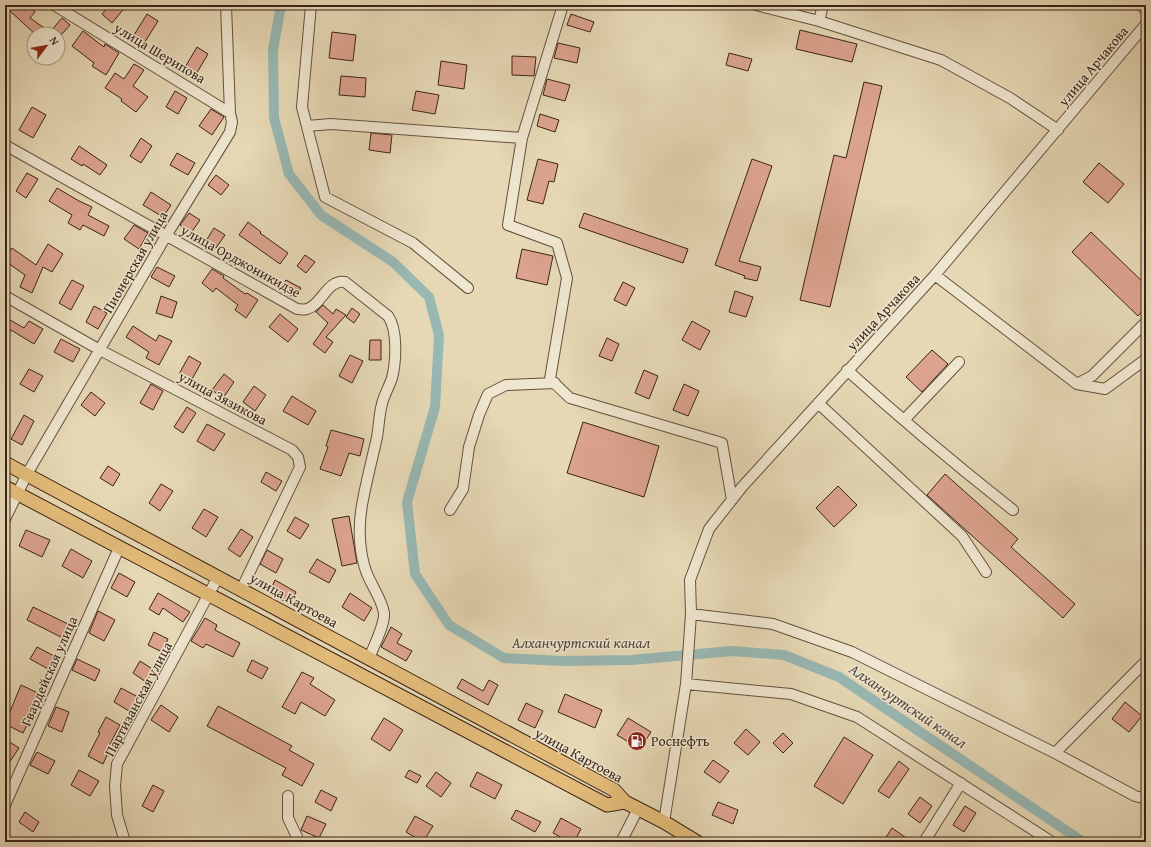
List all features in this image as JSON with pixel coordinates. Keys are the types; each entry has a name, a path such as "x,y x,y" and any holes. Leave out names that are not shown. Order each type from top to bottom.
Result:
{"main road":[{"name":"улица Картоева","path":"5,463 614,790 625,802"},
{"name":"улица Картоева","path":"5,487 607,804 625,802"},
{"path":"625,802 664,822 696,842"}],"street":[{"name":"улица Шерипова","path":"54,5 230,113"},
{"name":"Пионерская улица","path":"5,519 27,474 166,236 230,132 232,122 230,113 226,5"},
{"path":"311,5 302,107 325,197 413,243 468,288"},
{"path":"563,5 522,138 508,225 557,243 567,278 550,379 570,398 722,443 732,500"},
{"path":"756,5 819,21 941,60 1010,98 1058,130"},
{"path":"819,21 823,5"},
{"path":"1141,5 1146,12"},
{"name":"улица Арчакова","path":"686,684 690,614 690,580 709,528 742,487 935,275 1146,24"},
{"path":"307,126 331,124 522,138"},
{"name":"улица Орджоникидзе","path":"5,145 297,309 306,310 339,281 345,282 388,316 394,328 395,355 392,378 382,404 362,507 360,534 362,553 367,573 384,613 383,621 369,659"},
{"path":"935,275 1076,384 1104,389 1146,359"},
{"name":"улица Зязикова","path":"5,296 100,350 292,450 298,457 300,467 242,590"},
{"path":"1076,384 1092,376 1146,322"},
{"path":"904,420 959,362"},
{"path":"847,370 953,462 1013,510"},
{"path":"450,510 463,489 469,447 488,394 506,385 555,383"},
{"path":"818,403 962,536 986,572"},
{"name":"Гвардейская улица","path":"5,805 119,548"},
{"name":"Партизанская улица","path":"125,842 117,815 114,786 117,764 210,596 218,577"},
{"path":"690,614 773,624 852,652 1055,753 1135,796 1146,799"},
{"path":"1055,753 1146,661"},
{"path":"664,822 686,684 791,694 857,718 1052,842"},
{"path":"924,842 960,783"},
{"path":"288,796 288,818 297,837 294,842"},
{"path":"621,842 638,809"}],"building":[{"path":"16,5 28,5 35,12 30,18 41,26 26,26 10,11"},
{"path":"110,5 127,5 112,23 102,14"},
{"path":"147,14 158,21 145,42 134,35"},
{"path":"571,14 594,22 590,32 567,25"},
{"path":"62,18 70,25 66,30 66,26 55,26"},
{"path":"800,30 857,44 852,62 796,49"},
{"path":"83,31 104,47 105,44 119,53 106,75 92,66 94,63 72,46"},
{"path":"332,32 356,35 353,61 329,58"},
{"path":"558,43 580,48 577,63 554,58"},
{"path":"197,47 208,54 195,76 184,69"},
{"path":"729,53 752,59 748,71 726,65"},
{"path":"512,56 536,57 534,76 512,75"},
{"path":"441,61 467,65 464,89 438,85"},
{"path":"134,64 144,70 133,86 148,97 136,112 121,101 122,99 105,88 115,73 124,79"},
{"path":"341,76 366,78 365,97 339,95"},
{"path":"547,79 570,85 565,101 543,95"},
{"path":"864,82 882,86 830,307 800,300 834,155 846,158"},
{"path":"175,91 187,98 178,114 166,107"},
{"path":"416,91 439,95 435,114 412,110"},
{"path":"32,107 46,115 33,138 19,130"},
{"path":"211,109 224,117 212,135 199,126"},
{"path":"540,114 559,120 555,132 537,126"},
{"path":"371,133 392,135 390,153 369,150"},
{"path":"141,138 152,146 141,163 130,156"},
{"path":"79,146 107,165 100,175 83,164 82,166 71,159"},
{"path":"177,153 195,163 188,175 170,165"},
{"path":"538,159 558,164 554,182 549,181 543,204 527,200"},
{"path":"752,159 772,166 739,261 761,267 757,281 744,278 745,276 715,265"},
{"path":"1099,163 1124,184 1108,203 1083,182"},
{"path":"27,173 38,179 26,198 16,191"},
{"path":"216,175 229,185 221,195 208,185"},
{"path":"57,188 92,207 88,215 109,226 104,236 83,225 80,230 68,223 72,215 49,201"},
{"path":"151,192 171,205 163,217 143,205"},
{"path":"189,213 200,220 191,233 180,225"},
{"path":"584,213 688,249 683,263 579,227"},
{"path":"248,222 261,232 260,233 288,253 280,264 239,235"},
{"path":"134,225 148,233 139,249 124,239"},
{"path":"214,228 225,235 216,248 206,241"},
{"path":"1091,232 1146,285 1146,307 1138,316 1072,252"},
{"path":"48,244 63,254 52,272 43,267 32,293 20,287 25,275 5,261 5,259 12,248 36,265"},
{"path":"522,249 553,256 547,285 516,278"},
{"path":"305,255 315,262 306,273 297,266"},
{"path":"157,267 175,276 169,287 151,277"},
{"path":"212,269 224,276 223,278 245,294 247,293 258,300 246,318 235,310 238,305 216,288 213,292 202,283"},
{"path":"72,280 84,286 71,310 59,303"},
{"path":"286,280 301,288 295,298 280,288"},
{"path":"623,282 635,288 626,306 614,300"},
{"path":"735,291 753,297 746,317 729,312"},
{"path":"161,296 177,302 172,318 156,313"},
{"path":"323,305 333,314 336,309 346,315 326,337 333,342 325,353 313,344 328,323 316,312"},
{"path":"94,306 107,313 98,329 86,322"},
{"path":"352,308 360,314 354,323 346,317"},
{"path":"280,314 298,329 288,342 269,327"},
{"path":"5,317 24,328 29,321 43,329 34,344 11,330 5,340"},
{"path":"692,321 710,331 700,350 682,340"},
{"path":"133,326 156,341 159,335 172,341 159,365 146,358 149,352 126,337"},
{"path":"607,338 619,344 612,361 599,356"},
{"path":"61,339 80,349 73,362 54,352"},
{"path":"370,340 381,340 381,360 369,360"},
{"path":"932,350 948,364 922,392 906,377"},
{"path":"350,355 363,361 352,383 339,376"},
{"path":"189,356 201,363 191,381 179,374"},
{"path":"29,369 43,376 34,392 20,384"},
{"path":"644,370 658,376 649,399 635,393"},
{"path":"224,374 234,382 223,398 212,390"},
{"path":"151,384 163,391 153,410 140,403"},
{"path":"684,384 699,391 688,416 673,410"},
{"path":"254,386 266,395 255,411 243,402"},
{"path":"91,392 105,403 95,416 81,405"},
{"path":"292,396 316,411 308,425 283,411"},
{"path":"187,407 196,413 183,433 174,427"},
{"path":"24,415 34,421 22,445 11,439"},
{"path":"583,422 659,446 644,497 567,473"},
{"path":"207,424 225,434 214,451 197,441"},
{"path":"331,430 364,439 360,456 349,453 341,476 320,469 328,447 326,446"},
{"path":"108,466 120,474 113,486 100,478"},
{"path":"266,472 282,481 276,491 261,482"},
{"path":"945,474 1018,539 1011,547 1075,604 1063,618 927,495"},
{"path":"161,484 173,491 160,511 149,503"},
{"path":"838,486 857,505 834,527 816,508"},
{"path":"204,509 218,517 206,537 192,528"},
{"path":"349,516 357,563 342,566 332,519"},
{"path":"295,517 309,525 300,539 287,531"},
{"path":"241,529 253,537 240,557 228,549"},
{"path":"26,530 50,540 42,557 19,546"},
{"path":"71,549 92,561 83,578 62,566"},
{"path":"267,550 283,559 276,573 260,564"},
{"path":"317,559 336,570 329,583 309,572"},
{"path":"119,573 135,582 127,597 111,588"},
{"path":"275,580 296,592 290,604 269,593"},
{"path":"158,593 190,612 183,622 163,608 159,615 149,609"},
{"path":"350,593 372,608 364,621 342,607"},
{"path":"33,607 70,625 63,638 27,620"},
{"path":"98,611 115,620 104,641 89,633"},
{"path":"205,618 217,625 215,630 240,643 233,657 206,644 203,648 191,641"},
{"path":"391,627 402,634 397,643 412,651 406,661 381,647"},
{"path":"154,632 168,639 162,652 148,645"},
{"path":"37,647 56,657 50,670 30,659"},
{"path":"77,659 100,670 95,681 72,670"},
{"path":"252,660 268,668 262,679 247,671"},
{"path":"140,661 154,670 146,682 133,673"},
{"path":"302,672 314,678 310,684 335,700 325,716 301,702 295,714 282,707"},
{"path":"462,679 483,691 489,680 498,685 488,705 457,688"},
{"path":"21,685 38,693 27,718 30,719 23,733 5,724"},
{"path":"121,688 138,697 129,711 114,702"},
{"path":"565,694 602,710 595,728 558,712"},
{"path":"1125,702 1142,716 1129,732 1112,719"},
{"path":"526,703 543,711 535,728 518,720"},
{"path":"161,705 178,717 169,732 151,720"},
{"path":"218,706 292,746 289,750 314,764 302,786 282,775 286,768 207,726"},
{"path":"56,707 69,712 62,732 48,726"},
{"path":"106,717 120,725 107,750 109,751 103,764 88,756 100,733 98,732"},
{"path":"384,718 403,730 390,751 371,739"},
{"path":"628,718 651,732 640,749 617,735"},
{"path":"746,729 760,742 748,755 734,743"},
{"path":"783,733 793,743 783,753 773,743"},
{"path":"844,737 873,755 843,804 814,786"},
{"path":"5,739 19,748 5,769"},
{"path":"37,752 55,761 48,774 30,765"},
{"path":"713,760 729,771 720,783 704,772"},
{"path":"899,761 909,769 889,798 878,791"},
{"path":"79,770 99,781 90,796 71,785"},
{"path":"409,770 421,776 417,783 405,777"},
{"path":"436,772 451,783 441,797 426,786"},
{"path":"477,772 502,785 495,799 470,786"},
{"path":"153,785 164,791 153,812 142,806"},
{"path":"321,790 337,798 331,811 315,802"},
{"path":"920,797 932,806 920,823 908,814"},
{"path":"718,802 738,810 733,824 712,815"},
{"path":"965,806 976,813 964,832 953,825"},
{"path":"516,810 541,822 535,832 511,819"},
{"path":"25,812 39,822 33,832 19,822"},
{"path":"307,816 326,824 319,838 301,830"},
{"path":"415,816 433,826 423,842 406,832"},
{"path":"561,818 581,829 574,842 570,842 553,833"},
{"path":"892,828 912,842 883,842"}],"waterway":[{"name":"Алханчуртский канал","path":"281,5 273,50 274,118 289,174 321,215 393,262 429,297 439,335 435,407 407,502 415,574 449,625 504,658 562,661 631,660 732,651 784,655 839,677 1083,842"}],"place":[{"name":"Роснефть","path":"637,741"}]}
